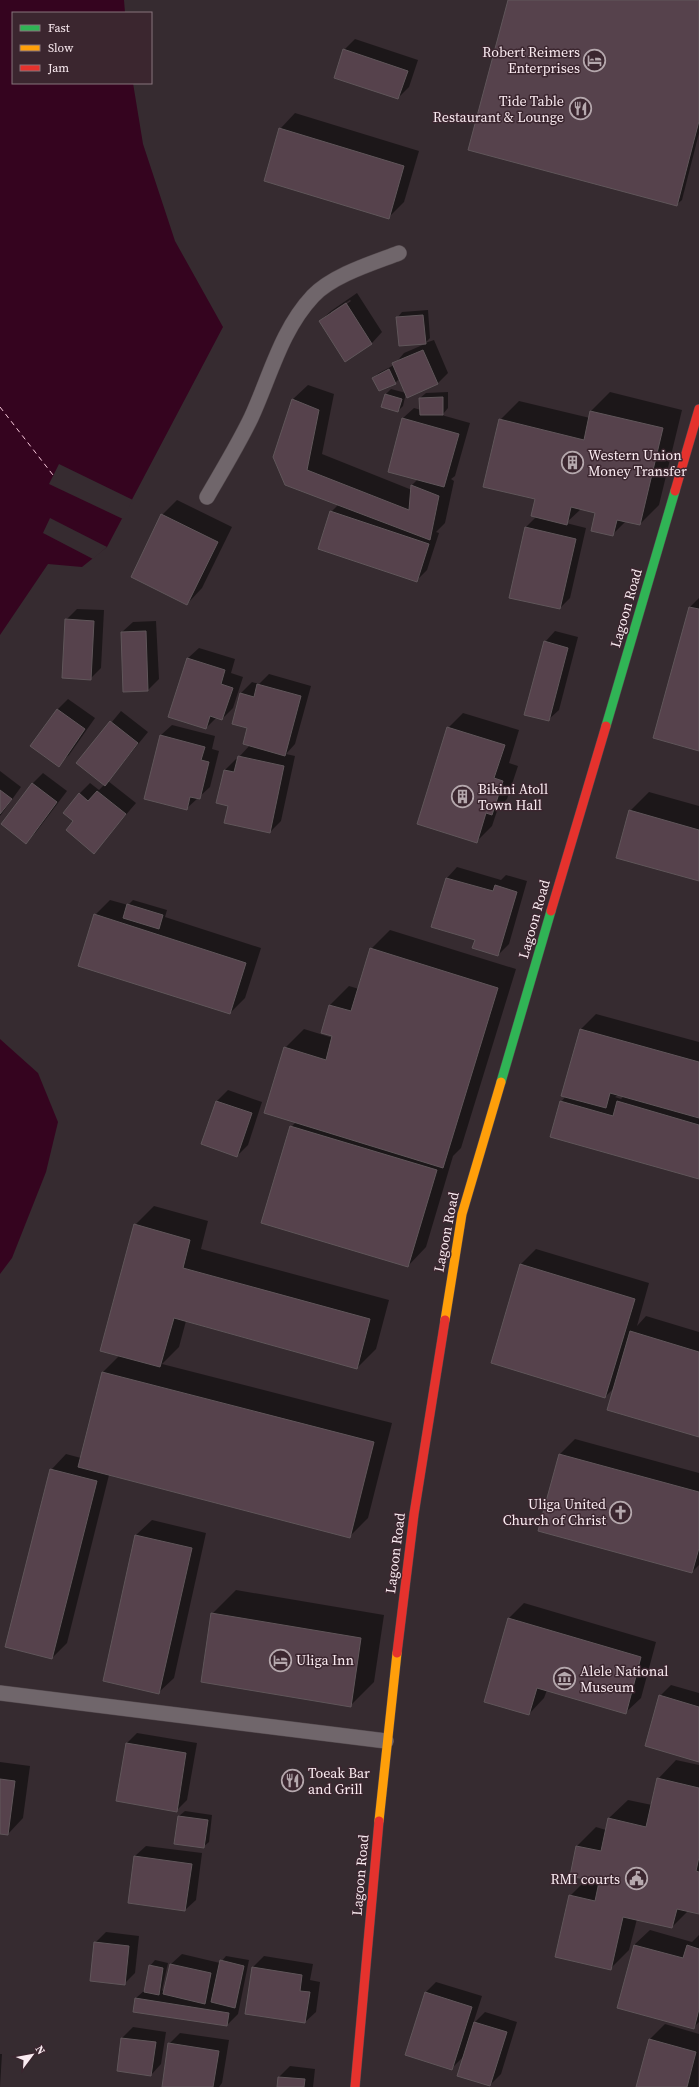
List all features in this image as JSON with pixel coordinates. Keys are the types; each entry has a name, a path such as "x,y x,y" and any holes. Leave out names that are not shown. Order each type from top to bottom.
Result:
{"main road":[{"name":"Lagoon Road","path":"355,2087 386,1741 414,1514 462,1214 699,409"}],"lane":[{"path":"207,497 251,418 281,346 313,296 329,284 354,271 399,253"},
{"path":"0,1693 386,1741"}],"shaded area":[{"path":"0,0 124,0 125,12 12,12 12,84 133,84 143,144 175,241 223,327 107,547 82,567 48,564 0,635"},
{"path":"0,1039 38,1073 58,1122 46,1172 12,1258 0,1274"}],"pier":[{"path":"59,464 133,500 123,519 49,484"},
{"path":"50,518 107,547 93,559 43,533"}],"building":[{"name":"Robert Reimers Enterprises","path":"508,0 699,0 699,121 677,206 468,150"},
{"path":"343,49 408,71 398,99 334,78"},
{"path":"279,128 404,166 389,219 264,181"},
{"path":"346,303 372,344 345,362 319,321"},
{"path":"423,315 426,344 399,346 396,317"},
{"path":"423,350 438,384 407,398 392,363"},
{"path":"389,369 396,384 379,391 372,378"},
{"path":"385,394 402,399 398,412 381,407"},
{"path":"443,397 443,415 420,415 419,398"},
{"path":"292,399 319,410 307,470 409,510 411,485 439,496 430,540 285,485 273,457"},
{"name":"Western Union Money Transfer","path":"590,411 663,428 640,525 617,520 613,536 591,531 595,513 571,507 567,525 531,516 535,499 483,487 499,419 584,440"},
{"path":"402,418 459,434 444,487 388,472"},
{"path":"330,511 429,544 417,582 318,549"},
{"path":"161,514 218,542 187,605 131,577"},
{"path":"525,527 576,539 560,609 509,598"},
{"path":"689,607 699,609 699,751 653,738"},
{"path":"65,619 94,621 91,680 62,678"},
{"path":"146,631 148,691 123,692 121,632"},
{"path":"544,641 568,648 549,721 524,715"},
{"path":"187,658 225,670 221,684 233,688 222,720 210,716 206,729 168,717"},
{"path":"257,684 301,696 285,756 243,744 247,728 232,724 240,693 254,697"},
{"path":"57,709 85,729 59,767 30,746"},
{"path":"110,721 138,743 105,786 76,763"},
{"name":"Bikini Atoll Town Hall","path":"447,727 505,745 494,778 503,781 492,815 486,813 477,843 417,824"},
{"path":"160,735 205,747 201,760 209,762 200,799 190,797 187,810 144,799"},
{"path":"238,756 284,766 270,833 224,823 228,806 216,803 224,770 234,772"},
{"path":"32,783 57,802 26,844 1,824"},
{"path":"0,790 12,799 0,814"},
{"path":"97,791 126,814 94,854 66,830 73,821 63,813 79,793 88,801"},
{"path":"629,810 699,830 699,881 616,858"},
{"path":"446,878 493,891 495,885 517,892 498,956 472,948 475,940 431,927"},
{"path":"127,904 163,915 159,929 123,918"},
{"path":"94,914 246,963 230,1014 78,966"},
{"path":"370,948 498,988 443,1168 264,1113 284,1047 326,1060 332,1036 321,1033 329,1005 351,1011"},
{"path":"580,1029 699,1062 699,1118 610,1093 606,1108 561,1096"},
{"path":"216,1101 252,1113 237,1157 201,1144"},
{"path":"560,1101 613,1116 617,1101 699,1125 699,1179 550,1137"},
{"path":"290,1126 437,1170 408,1267 261,1223"},
{"path":"134,1224 190,1240 183,1268 370,1319 357,1369 174,1318 160,1367 100,1351"},
{"path":"520,1264 635,1299 605,1398 491,1363"},
{"path":"630,1331 699,1352 699,1437 607,1410"},
{"path":"102,1372 374,1442 350,1538 78,1467"},
{"name":"Uliga United Church of Christ","path":"559,1454 699,1492 699,1548 692,1573 538,1531"},
{"path":"50,1469 97,1481 52,1659 5,1647"},
{"path":"135,1535 192,1548 159,1694 103,1681"},
{"name":"Uliga Inn","path":"211,1613 361,1638 351,1707 201,1682"},
{"path":"508,1618 641,1657 626,1714 537,1688 529,1715 484,1702"},
{"path":"659,1695 699,1707 699,1762 645,1746"},
{"path":"126,1743 186,1753 177,1812 116,1801"},
{"path":"657,1778 699,1788 699,1857 696,1871 699,1872 699,1914 677,1909 672,1928 623,1917 611,1970 555,1957 569,1895 595,1901 599,1882 570,1876 576,1846 601,1851 608,1818 646,1827"},
{"path":"0,1779 15,1781 8,1835 0,1834"},
{"path":"178,1816 208,1820 204,1848 174,1844"},
{"path":"134,1856 192,1864 185,1911 128,1903"},
{"path":"94,1942 129,1946 125,1985 90,1981"},
{"path":"634,1945 683,1958 687,1945 699,1949 699,2009 694,2029 617,2008"},
{"path":"220,1960 244,1966 235,2008 211,2002"},
{"path":"170,1964 211,1973 205,2004 163,1994"},
{"path":"149,1965 163,1968 159,1995 144,1992"},
{"path":"252,1967 302,1975 300,1991 310,1992 305,2023 245,2014"},
{"path":"425,1992 472,2007 452,2070 405,2055"},
{"path":"135,1998 229,2013 227,2026 133,2012"},
{"path":"474,2022 507,2032 490,2086 457,2076"},
{"path":"121,2038 156,2042 151,2076 117,2071"},
{"path":"649,2039 696,2052 687,2087 636,2087"},
{"path":"168,2043 219,2051 213,2087 162,2087"},
{"path":"278,2077 305,2079 304,2087 277,2087"}],"ferry route":[{"path":"0,407 53,475"}],"traffic: fast":[{"path":"606,726 675,491"},
{"path":"501,1082 551,911"}],"traffic: slow":[{"path":"445,1320 462,1214 501,1082"},
{"path":"379,1821 397,1653"}],"traffic: jam":[{"path":"675,491 699,409"},
{"path":"551,911 606,726"},
{"path":"397,1653 414,1514 445,1320"},
{"path":"355,2087 379,1821"}],"place":[{"name":"Robert Reimers Enterprises","path":"595,60"},
{"name":"Tide Table Restaurant & Lounge","path":"580,109"},
{"name":"Western Union Money Transfer","path":"572,463"},
{"name":"Bikini Atoll Town Hall","path":"462,797"},
{"name":"Uliga United Church of Christ","path":"621,1512"},
{"name":"Uliga Inn","path":"281,1660"},
{"name":"Alele National Museum","path":"565,1679"},
{"name":"Toeak Bar and Grill","path":"293,1781"},
{"name":"RMI courts","path":"636,1879"}]}
